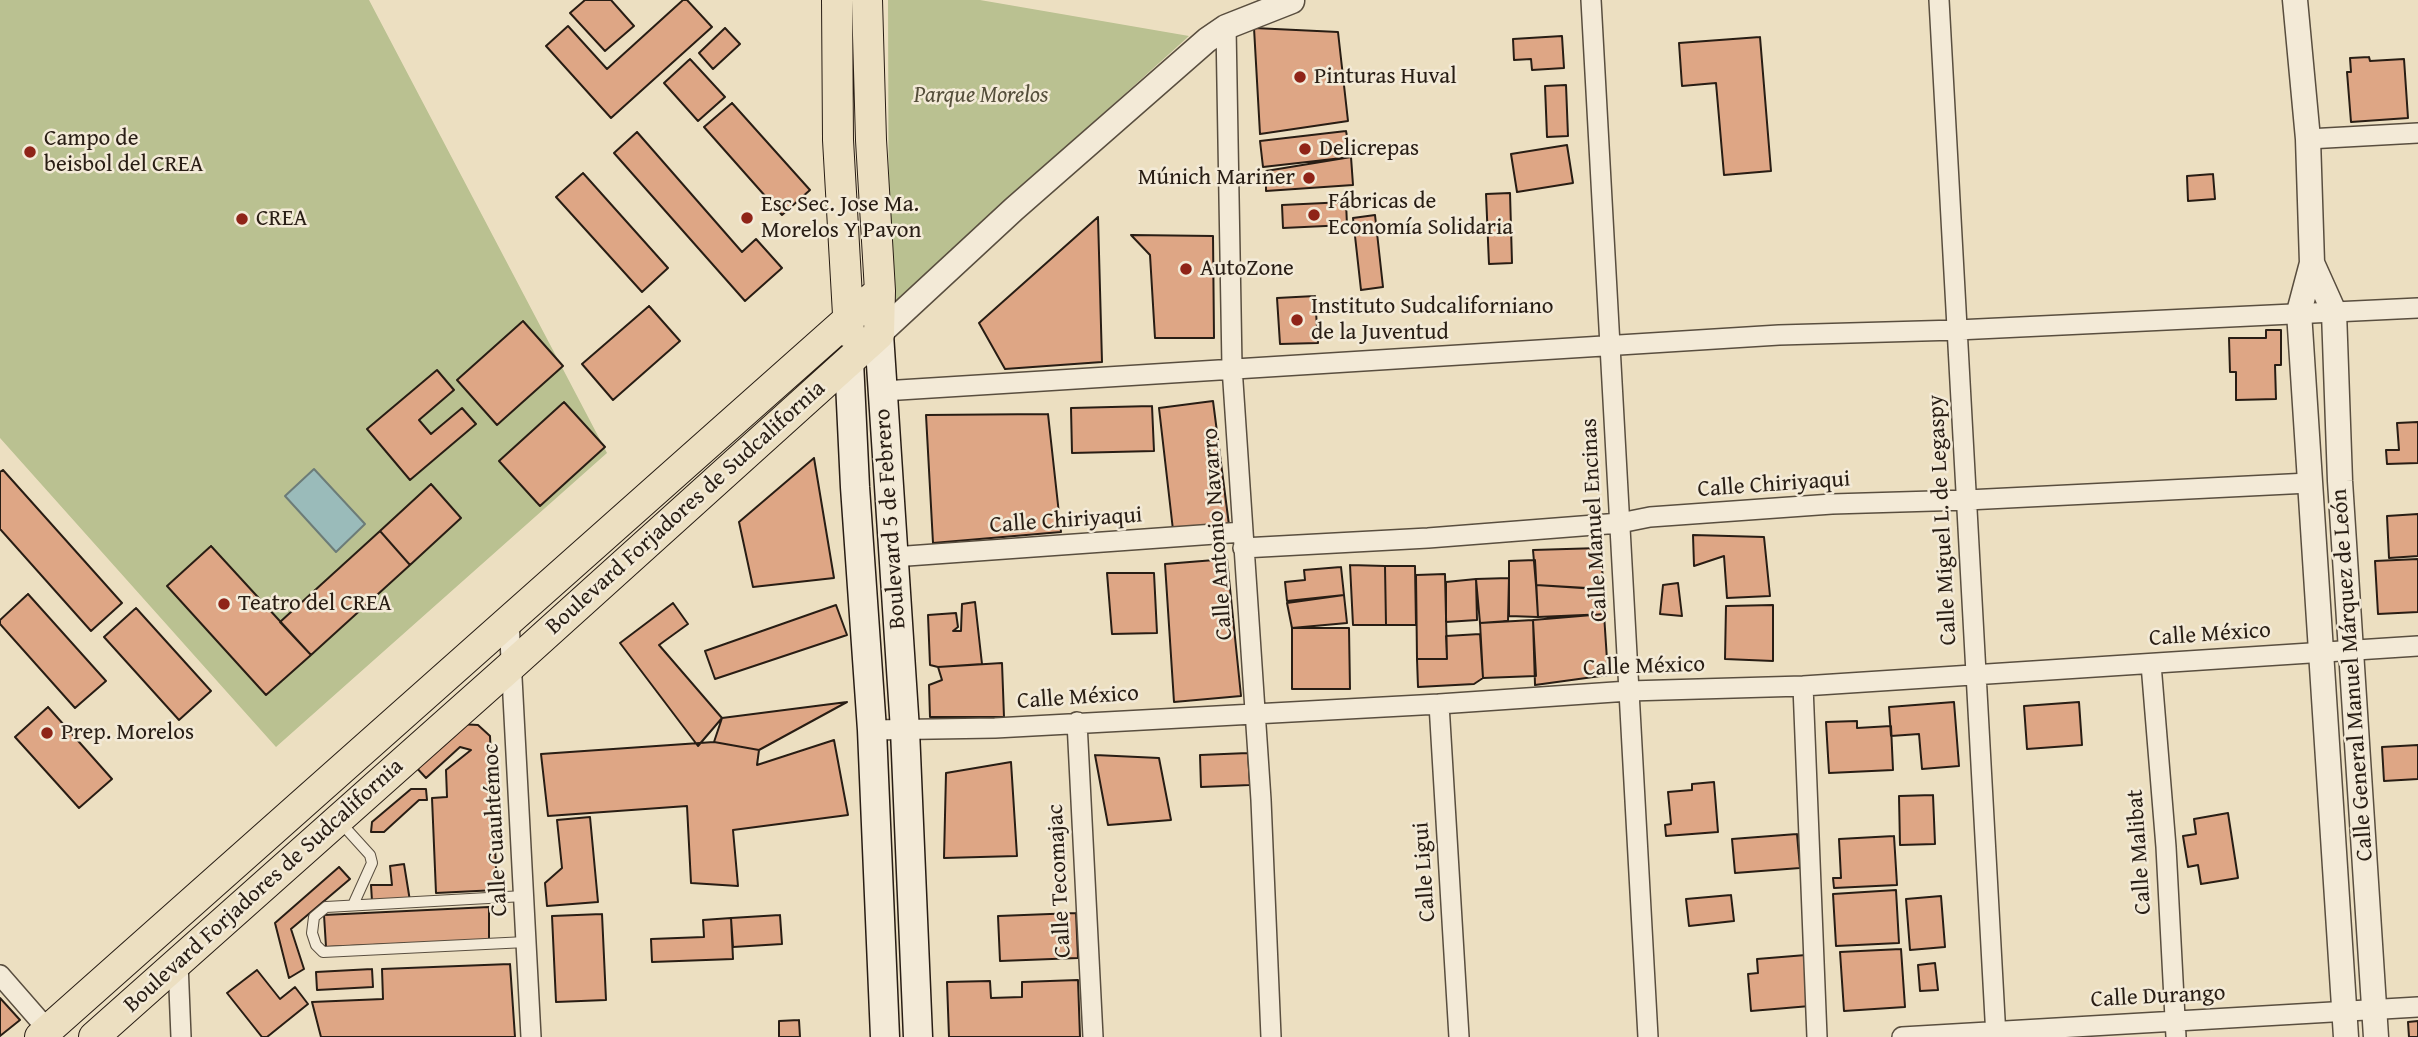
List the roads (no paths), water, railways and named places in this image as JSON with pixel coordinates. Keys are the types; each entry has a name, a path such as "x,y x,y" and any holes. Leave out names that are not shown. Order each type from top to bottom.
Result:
{"main road":[{"name":"Boulevard 5 de Febrero","path":"837,0 838,140 849,319 855,487 873,730 885,1037"},
{"name":"Boulevard 5 de Febrero","path":"867,0 880,334 905,730 918,1037"},
{"name":"Boulevard Forjadores de Sudcalifornia","path":"44,1033 880,291"},
{"name":"Boulevard Forjadores de Sudcalifornia","path":"94,1037 880,334"}],"street":[{"path":"1268,0 1313,0"},
{"name":"Calle Manuel Encinas","path":"1591,0 1648,1037"},
{"name":"Calle Miguel L. de Legaspy","path":"1939,0 1996,1034"},
{"path":"2295,0 2308,139 2312,263 2334,312"},
{"name":"Boulevard Forjadores de Sudcalifornia","path":"880,334 1014,209 1207,40 1226,27 1292,1"},
{"name":"Calle Antonio Navarro","path":"1226,27 1232,367 1264,859 1270,1037"},
{"path":"2308,139 2418,133"},
{"name":"Calle General Manuel Márquez de León","path":"2312,263 2299,312 2346,1037"},
{"path":"883,391 1232,367 1404,360 1779,335 1957,330 2418,308"},
{"name":"Calle General Manuel Márquez de León","path":"2334,312 2340,481 2376,1037"},
{"name":"Calle Chiriyaqui","path":"893,557 1243,540 1428,538 1620,523 1650,517 1832,505 2309,483"},
{"name":"Calle Cuauhtémoc","path":"509,621 531,1037"},
{"name":"Calle México","path":"873,730 995,728 1629,691 1803,686 2418,646"},
{"name":"Calle Malibat","path":"2151,664 2166,847 2175,1029"},
{"path":"1803,686 1817,1037"},
{"name":"Calle Ligui","path":"1439,704 1459,1037"},
{"name":"Calle Tecomajac","path":"1077,722 1093,1037"},
{"path":"178,963 181,1037"},
{"path":"0,975 44,1033"},
{"name":"Calle Durango","path":"1902,1037 2175,1029 2345,1011 2418,1007"}],"lane":[{"path":"337,820 370,855 372,863 353,905"},
{"path":"524,896 326,907 314,918 312,933 316,945 323,951 526,942"}],"water":[{"path":"314,469 365,524 336,552 285,496"}],"place":[{"name":"Pinturas Huval","path":"1300,77"},
{"name":"Delicrepas","path":"1305,149"},
{"name":"Campo de beisbol del CREA","path":"30,152"},
{"name":"Múnich Mariner","path":"1309,178"},
{"name":"Fábricas de Economía Solidaria","path":"1314,215"},
{"name":"Esc Sec. Jose Ma. Morelos Y Pavon","path":"747,218"},
{"name":"CREA","path":"242,219"},
{"name":"AutoZone","path":"1186,269"},
{"name":"Instituto Sudcaliforniano de la Juventud","path":"1297,320"},
{"name":"Teatro del CREA","path":"224,604"},
{"name":"Prep. Morelos","path":"47,733"}],"park label":[{"name":"Parque Morelos","path":"981,96"}]}
